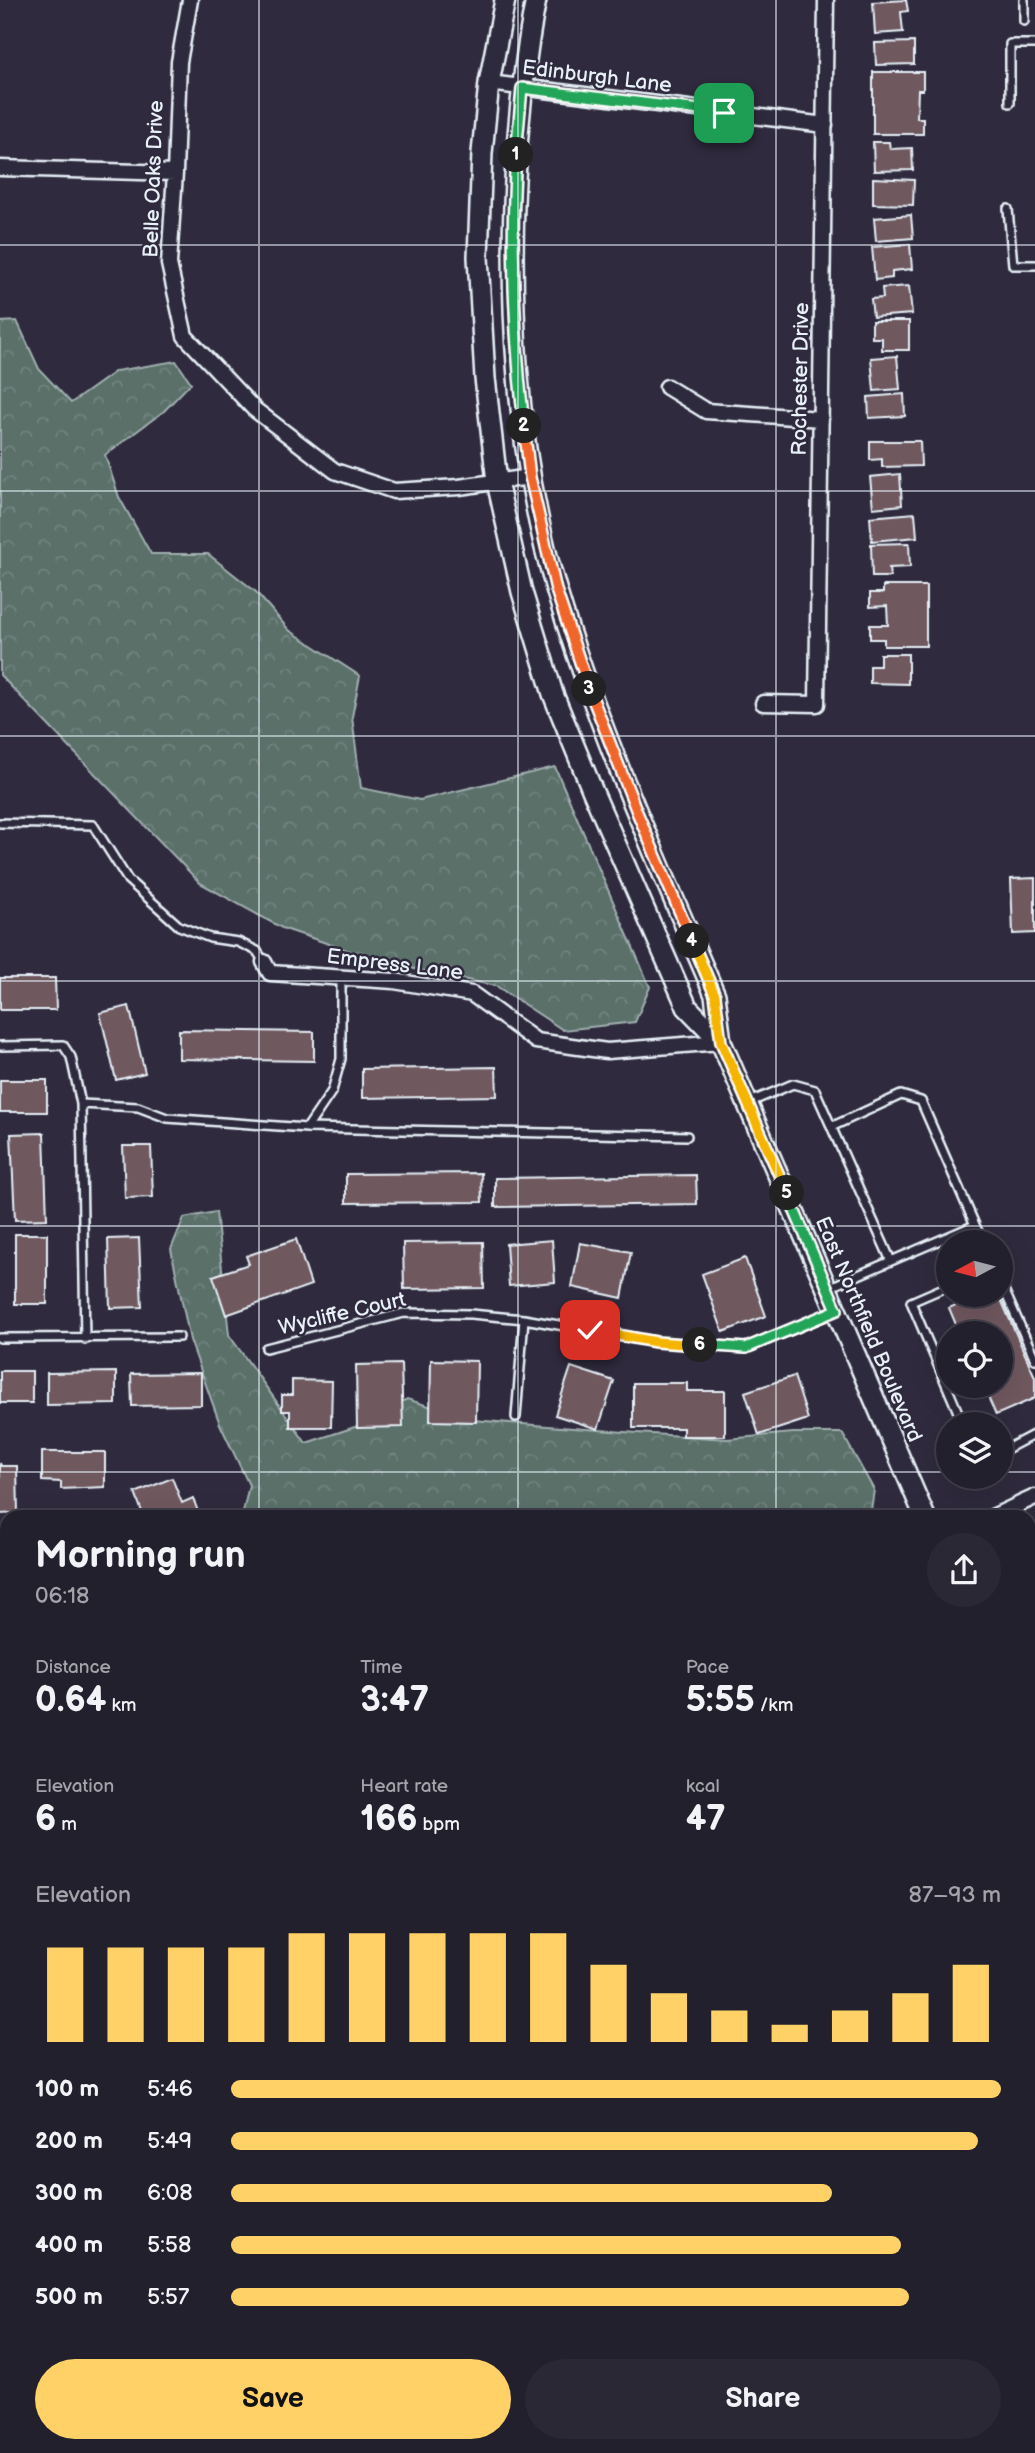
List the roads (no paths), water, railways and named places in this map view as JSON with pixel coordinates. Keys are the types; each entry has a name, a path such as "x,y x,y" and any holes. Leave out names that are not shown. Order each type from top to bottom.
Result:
{"main road":[{"name":"East Northfield Boulevard","path":"505,0 489,83 481,162 478,257 485,378 497,482 522,592 553,694 687,1007 721,1042"},
{"name":"East Northfield Boulevard","path":"536,0 522,88 512,227 515,348 530,477 556,590 587,686 715,995 721,1042 922,1510"}],"street":[{"name":"Belle Oaks Drive","path":"190,0 179,62 169,264 185,336 254,409 335,471 394,491 458,487 530,477"},
{"name":"Rochester Drive","path":"763,703 817,704 826,0"},
{"name":"Edinburgh Lane","path":"489,83 825,125"},
{"path":"0,168 175,173"},
{"path":"667,387 706,411 821,419"},
{"name":"Empress Lane","path":"264,962 270,973 394,981 472,994 536,1041 607,1051 721,1042"},
{"path":"1007,1510 1035,1497"}],"lane":[{"path":"1024,0 1024,21"},
{"path":"1010,103 1010,44 1035,44"},
{"path":"1008,209 1013,265 1035,265"},
{"path":"0,823 93,825 128,880 179,926 210,937 238,942 257,951 264,962"},
{"path":"307,1128 332,1091 341,1059 341,978"},
{"path":"0,1046 63,1045 71,1057 80,1104 85,1339"},
{"path":"747,1103 793,1084 815,1090 891,1261"},
{"path":"831,1127 901,1096 921,1101 977,1230"},
{"path":"80,1104 138,1107 167,1118 307,1128 687,1136"},
{"path":"827,1288 975,1225"},
{"path":"936,1291 911,1302 958,1412"},
{"path":"1012,1307 1035,1359"},
{"name":"Wycliffe Court","path":"266,1348 404,1313 471,1314 524,1319 656,1342 746,1348 837,1310"},
{"path":"516,1416 524,1319"},
{"path":"0,1338 179,1337"},
{"path":"1013,1445 1035,1434"}]}
